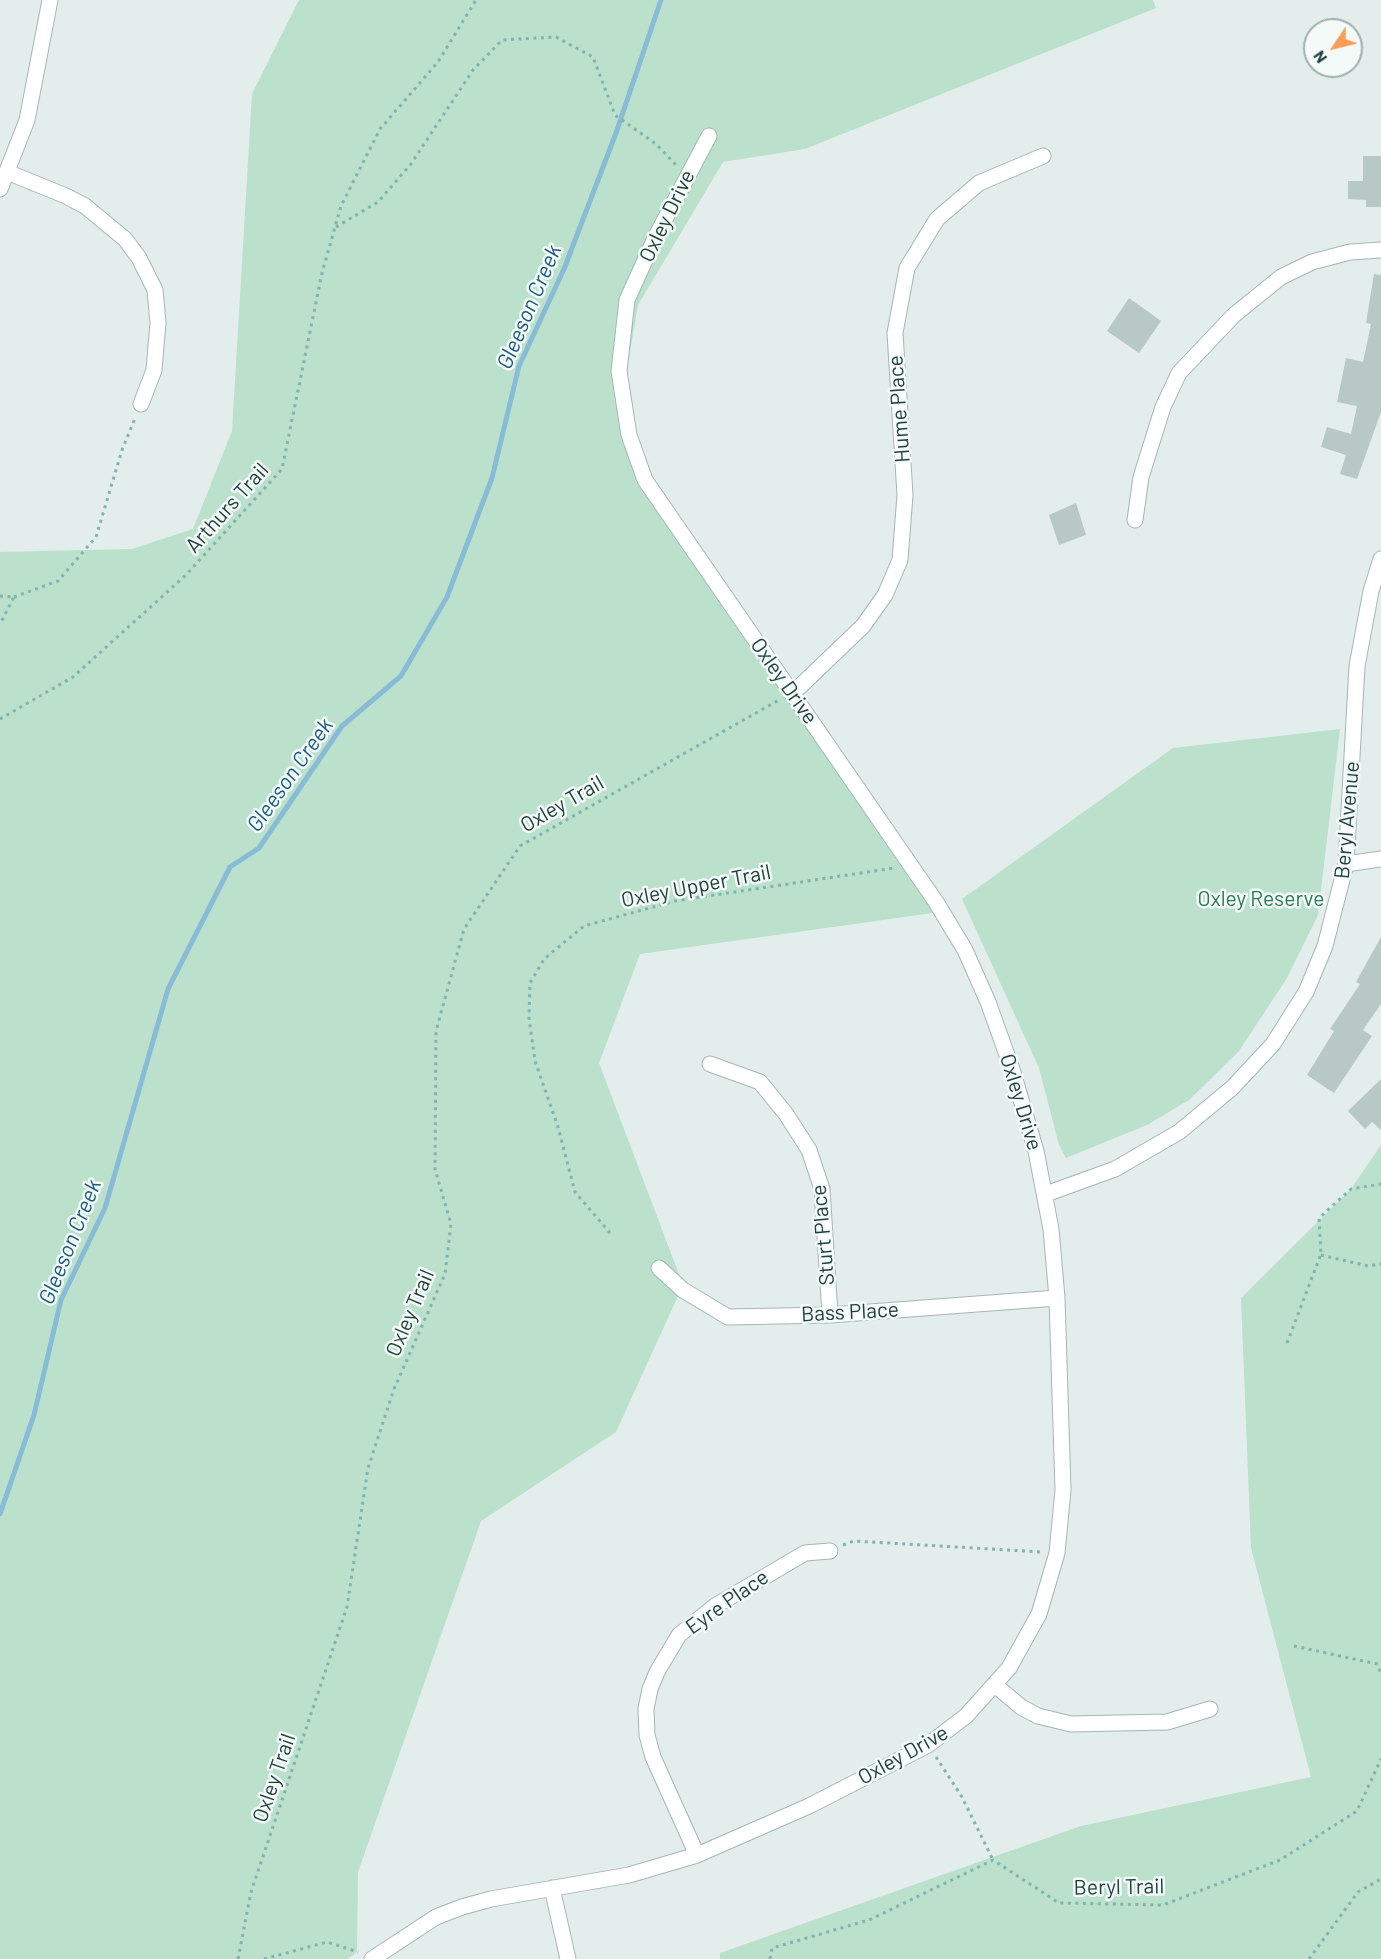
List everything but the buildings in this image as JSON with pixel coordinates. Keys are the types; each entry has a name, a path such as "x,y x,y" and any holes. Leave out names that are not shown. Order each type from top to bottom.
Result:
{"street":[{"path":"0,189 27,120 50,0"},
{"name":"Oxley Drive","path":"373,1958 436,1917 491,1899 630,1875 697,1855 809,1806 928,1745 966,1716 1009,1668 1039,1614 1057,1553 1063,1490 1057,1298 1046,1194 1012,1069 988,1002 964,951 910,865 645,480 628,435 619,371 627,300 688,172 710,136"},
{"name":"Hume Place","path":"792,694 863,626 885,595 900,560 904,495 895,333 907,268 937,219 979,183 1043,156"},
{"path":"8,172 66,195 85,206 125,239 139,258 155,290 158,323 154,370 141,404"},
{"path":"1135,520 1141,477 1163,407 1179,373 1234,315 1281,277 1312,262 1331,256 1381,250"},
{"name":"Beryl Avenue","path":"1046,1194 1115,1169 1179,1132 1232,1088 1273,1044 1301,1001 1325,946 1346,864 1357,666 1369,601 1381,559"},
{"path":"1346,864 1381,859"},
{"name":"Sturt Place","path":"710,1064 760,1082 786,1114 809,1150 822,1189 830,1315"},
{"name":"Bass Place","path":"659,1268 683,1290 728,1317 830,1315 1057,1298"},
{"name":"Eyre Place","path":"697,1855 653,1756 646,1709 653,1680 679,1635 715,1606 806,1553 830,1551"},
{"path":"995,1686 1021,1707 1038,1716 1071,1724 1167,1722 1210,1709"},
{"path":"552,1888 568,1959"}],"path":[{"name":"Arthurs Trail","path":"0,719 73,678 186,575 282,469 322,273 341,206 380,129 438,62 476,0"},
{"path":"335,227 378,202 411,164 474,70 502,40 555,37 593,57 615,115 656,144 671,162 688,172"},
{"path":"0,596 14,597 58,581 96,537 122,450 141,404"},
{"path":"0,624 14,597"},
{"name":"Oxley Trail","path":"238,1959 251,1892 347,1607 368,1468 394,1389 445,1274 451,1224 435,1169 436,1031 464,929 519,846 792,694"},
{"name":"Oxley Upper Trail","path":"610,1233 575,1192 558,1127 535,1061 529,1018 530,983 544,959 584,926 675,901 910,865"},
{"path":"1287,1343 1321,1254 1319,1218 1351,1189 1381,1184"},
{"path":"1321,1254 1368,1266 1381,1264"},
{"path":"830,1551 854,1541 1057,1553"},
{"path":"1294,1646 1377,1664 1381,1674"},
{"path":"770,1959 772,1948 869,1920 993,1860 962,1797 928,1745"},
{"name":"Beryl Trail","path":"993,1860 1059,1903 1163,1905 1280,1860 1357,1811 1381,1759"},
{"path":"1309,1959 1358,1892 1381,1879"},
{"path":"264,1959 327,1942 373,1958"}],"green space":[{"path":"299,0 1153,0 1156,8 805,149 723,162 638,305 625,381 640,473 940,912 640,954 599,1063 683,1285 616,1432 481,1521 358,1872 357,1952 348,1959 0,1959 0,552 132,549 193,529 232,431 252,94"},
{"name":"Oxley Reserve","path":"1340,729 1318,915 1287,978 1239,1051 1189,1100 1147,1125 1066,1158 1059,1145 1039,1068 962,899 1173,748"},
{"path":"1381,1145 1381,1959 720,1959 720,1953 1081,1826 1311,1777 1251,1548 1241,1298 1351,1189"}],"waterway":[{"name":"Gleeson Creek","path":"0,1514 34,1415 61,1300 105,1208 168,989 230,867 259,848 342,726 401,676 447,597 492,478 519,366 564,269 616,133 661,0"}]}
